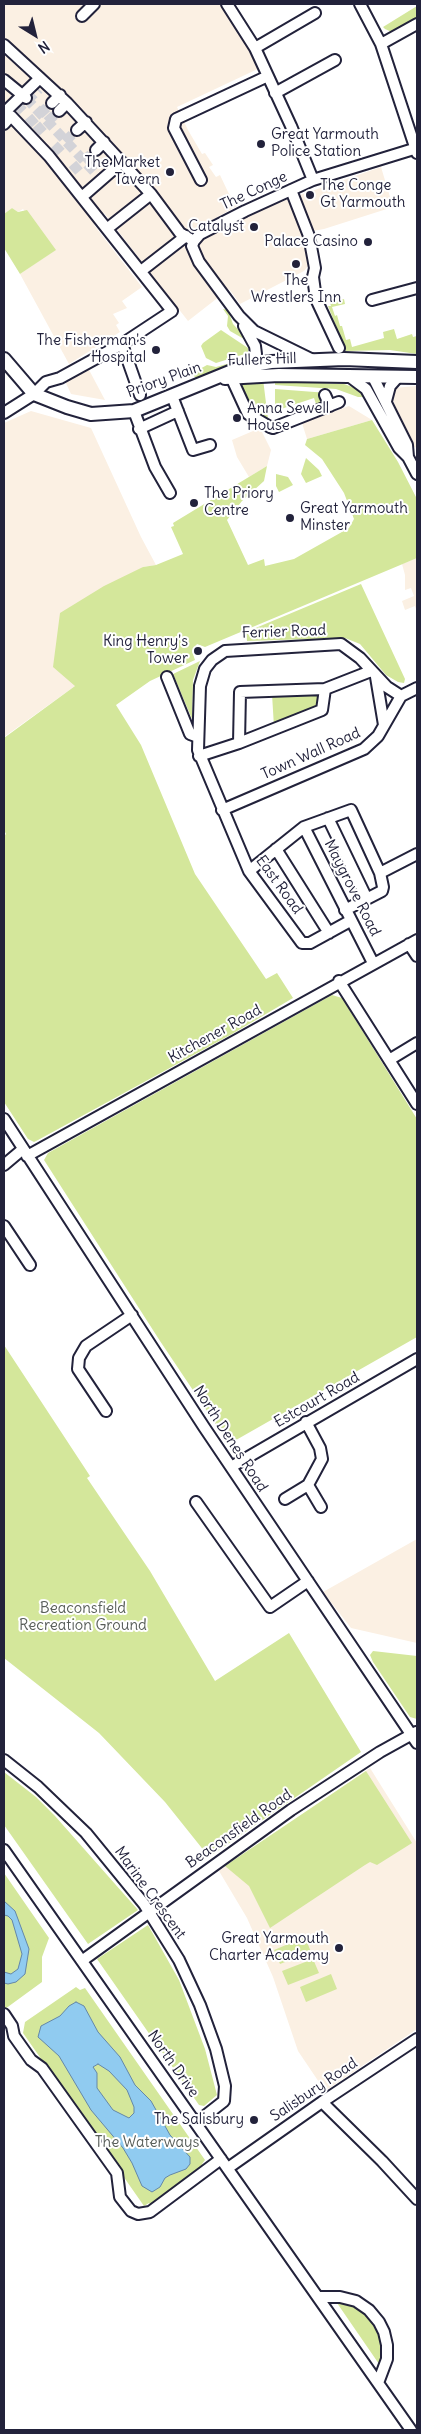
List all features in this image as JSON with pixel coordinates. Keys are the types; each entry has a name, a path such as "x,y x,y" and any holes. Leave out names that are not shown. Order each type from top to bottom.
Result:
{"main road":[{"path":"4,359 34,394"},
{"name":"Fullers Hill","path":"225,378 242,367 271,362 313,360 417,362"},
{"path":"313,360 321,367 357,368 366,371 373,377"},
{"name":"Fullers Hill","path":"225,378 246,376 417,377"},
{"name":"Priory Plain","path":"34,394 91,414 134,411 225,378"}],"street":[{"path":"82,16 94,4"},
{"path":"228,4 255,48 313,180"},
{"path":"364,6 381,44 417,150"},
{"path":"255,48 315,14"},
{"path":"381,44 417,24"},
{"path":"4,45 42,83 63,99 86,122 151,194 180,233 190,238 199,262 239,316 255,346 253,365 246,376"},
{"path":"275,93 334,60"},
{"path":"201,180 174,128 176,119 268,76"},
{"path":"4,80 24,96"},
{"path":"4,413 34,394 46,382 60,378 122,344 172,311 83,196 69,174 30,131 8,114 24,96 42,83"},
{"path":"55,107 63,99"},
{"path":"77,130 86,122"},
{"path":"96,150 104,142"},
{"name":"The Conge","path":"142,271 190,238 313,180 417,150"},
{"path":"83,196 100,179 122,162"},
{"path":"291,190 309,236 315,268 313,277 316,299 339,348"},
{"path":"108,228 151,194"},
{"path":"372,300 417,288"},
{"path":"239,316 260,334 313,360"},
{"name":"Priory Plain","path":"122,344 140,395"},
{"path":"350,377 366,389 399,448 411,456"},
{"path":"373,377 407,445 417,474"},
{"path":"386,401 390,386 398,377"},
{"path":"225,378 248,414 273,428 334,404 325,396"},
{"path":"172,396 193,450 210,445"},
{"path":"134,411 155,467 170,493"},
{"path":"140,429 178,411"},
{"name":"Ferrier Road","path":"200,686 204,669 208,664 218,655 231,649 341,644 360,658 387,687 401,696"},
{"path":"239,743 240,692 325,689 374,674 384,726"},
{"path":"167,678 190,734 198,737"},
{"name":"East Road","path":"200,686 198,737 200,756 249,871 302,943 310,943 350,921"},
{"path":"401,696 417,688"},
{"path":"200,756 239,743 322,710 325,689"},
{"name":"Town Wall Road","path":"222,810 364,749 378,736 401,696"},
{"path":"249,871 304,827 351,810 383,883 382,891 345,910"},
{"path":"328,818 367,899"},
{"name":"Maygrove Road","path":"304,827 350,921 374,963"},
{"path":"276,849 329,933"},
{"path":"380,873 417,854"},
{"path":"413,942 417,956"},
{"name":"Kitchener Road","path":"4,1165 413,942"},
{"path":"339,981 417,1104"},
{"path":"389,1060 417,1043"},
{"name":"North Denes Road","path":"4,1119 204,1427 308,1582 415,1736"},
{"path":"4,1226 30,1265"},
{"path":"106,1410 78,1369 79,1358 86,1346 132,1315"},
{"name":"Estcourt Road","path":"231,1466 306,1422 416,1362"},
{"path":"285,1499 308,1485 320,1464 322,1453 306,1422"},
{"path":"308,1485 321,1507"},
{"path":"196,1502 270,1607 308,1582"},
{"name":"Beaconsfield Road","path":"82,1960 291,1810 380,1752 415,1736"},
{"name":"Marine Crescent","path":"4,1760 38,1787 86,1833 150,1912 179,1960 200,2005 216,2049 225,2086 224,2101 196,2123"},
{"name":"North Drive","path":"4,1850 411,2430"},
{"path":"4,2014 12,2026 14,2036 31,2060 42,2068 116,2174 120,2197 131,2211 138,2214 150,2212 222,2159"},
{"name":"Salisbury Road","path":"228,2168 322,2102 417,2039"},
{"path":"322,2102 382,2161 417,2199"},
{"path":"318,2297 340,2297 356,2301 379,2322 387,2345 387,2359 378,2383"}],"shaded area":[{"path":"4,4 224,4 262,67 177,107 202,154 205,153 213,165 209,167 216,177 220,175 234,201 239,202 239,205 212,220 214,233 280,202 381,167 393,207 324,229 302,233 308,266 304,271 240,304 229,289 188,321 104,213 94,225 142,287 122,301 127,308 113,314 119,323 116,325 120,332 69,364 20,274 55,250 23,209 18,212 12,208 4,214"},
{"path":"88,368 105,400 71,394 65,381 69,377"},
{"path":"417,386 417,448 412,446 392,398 393,388"},
{"path":"349,406 372,420 307,439 302,423"},
{"path":"31,411 91,428 141,537 156,565 143,567 75,686 4,737 4,423"},
{"path":"260,428 271,450 267,466 249,477 237,457 232,440"},
{"path":"417,558 417,612 415,606 405,610 402,601 414,596 411,588 405,590 405,575 402,564"},
{"path":"417,1539 417,1643 351,1628 323,1592"},
{"name":"Great Yarmouth Charter Academy","path":"370,1768 417,1843 417,2029 325,2091 298,2051 273,1977 247,1918 219,1871"}],"green space":[{"path":"417,6 417,20 394,33 383,27"},
{"path":"12,208 18,212 27,210 56,250 20,274 4,248 4,214"},
{"path":"344,299 345,304 332,307 335,316 337,315 340,326 342,326 346,340 350,339 352,347 384,338 383,332 394,329 397,339 412,334 413,337 417,336 417,354 390,350 346,351 328,306 331,306 330,303"},
{"path":"223,309 228,310 233,324 245,337 244,339 230,331 227,326 228,316"},
{"path":"221,330 248,348 248,353 216,363 206,358 201,346"},
{"path":"251,357 250,363 197,379 194,376 198,370 207,365 216,367"},
{"path":"263,379 268,419 251,412 240,387 248,381"},
{"path":"275,381 344,384 358,389 365,397 358,397 336,389 275,385"},
{"path":"275,389 328,393 320,404 316,404 314,398 275,411"},
{"path":"372,420 398,462 417,499 417,558 205,647 197,644 192,651 195,660 150,681 116,705 141,745 195,874 266,979 277,973 293,998 232,1034 34,1142 28,1139 4,1102 4,836 6,834 4,830 4,738 75,686 53,667 60,613 104,586 143,567 156,565 183,554 171,527 174,526 173,523 267,466 264,481 242,501 227,520 248,565 264,559 265,566 294,559 349,528 354,519 344,493 322,459 305,445 307,439"},
{"path":"306,458 319,470 322,476 306,483 301,474"},
{"path":"276,474 288,477 293,485 279,492 276,486"},
{"path":"361,584 405,679 404,683 398,682 386,675 360,644 345,638 247,641 246,632"},
{"path":"200,661 193,680 192,719 173,674"},
{"path":"272,694 320,694 321,705 274,727"},
{"path":"332,995 342,998 417,1119 417,1337 229,1444 160,1341 44,1160 48,1153"},
{"name":"Beaconsfield Recreation Ground","path":"4,1345 90,1476 87,1478 150,1571 215,1681 289,1633 361,1752 209,1857 165,1802 99,1733 4,1658"},
{"path":"373,1651 417,1656 417,1719 410,1717 373,1662 370,1655"},
{"path":"366,1771 412,1843 377,1865 370,1862 270,1928 249,1886 225,1866"},
{"path":"4,1772 36,1797 55,1816 138,1910 88,1944 4,1825"},
{"path":"4,1873 49,1938 42,1957 42,1982 5,2009 4,2006"},
{"path":"148,1925 179,1980 205,2049 217,2095 204,2106 199,2105 97,1959"},
{"path":"305,1937 311,1952 280,1964 274,1950"},
{"path":"313,1959 319,1973 288,1985 282,1971"},
{"path":"331,1974 337,1989 306,2002 300,1987"},
{"name":"The Waterways","path":"76,1987 80,1990 85,1988 205,2160 202,2164 203,2168 152,2206 149,2203 144,2206 23,2033 25,2022"},
{"path":"341,2301 349,2302 367,2314 377,2326 382,2341 382,2356 379,2364 337,2303"}],"water":[{"path":"4,1901 15,1911 29,1949 25,1974 16,1982 8,1984 4,1983 4,1972 11,1974 18,1969 22,1954 12,1920 4,1915"},
{"path":"76,2002 84,2006 98,2032 120,2057 135,2085 151,2101 170,2135 190,2157 190,2164 186,2169 165,2178 160,2187 152,2192 142,2186 123,2148 91,2110 59,2056 38,2037 41,2026 60,2016 69,2006","holes":["98,2064 109,2071 127,2090 134,2107 134,2113 129,2118 113,2110 97,2088 97,2073 93,2067"]}],"tunnel":[{"path":"16,111 39,89"},
{"path":"26,98 99,177"},
{"path":"28,124 52,103"},
{"path":"36,132 59,111"},
{"path":"54,152 77,130"},
{"path":"72,171 96,150"}],"place":[{"name":"Great Yarmouth Police Station","path":"261,144"},
{"name":"The Market Tavern","path":"170,172"},
{"name":"The Conge Gt Yarmouth","path":"310,195"},
{"name":"Catalyst","path":"254,227"},
{"name":"Palace Casino","path":"368,242"},
{"name":"The Wrestlers Inn","path":"296,264"},
{"name":"The Fisherman's Hospital","path":"156,350"},
{"name":"Anna Sewell House","path":"237,418"},
{"name":"The Priory Centre","path":"194,503"},
{"name":"Great Yarmouth Minster","path":"290,518"},
{"name":"King Henry's Tower","path":"198,651"},
{"name":"Great Yarmouth Charter Academy","path":"339,1948"},
{"name":"The Salisbury","path":"254,2120"}]}
